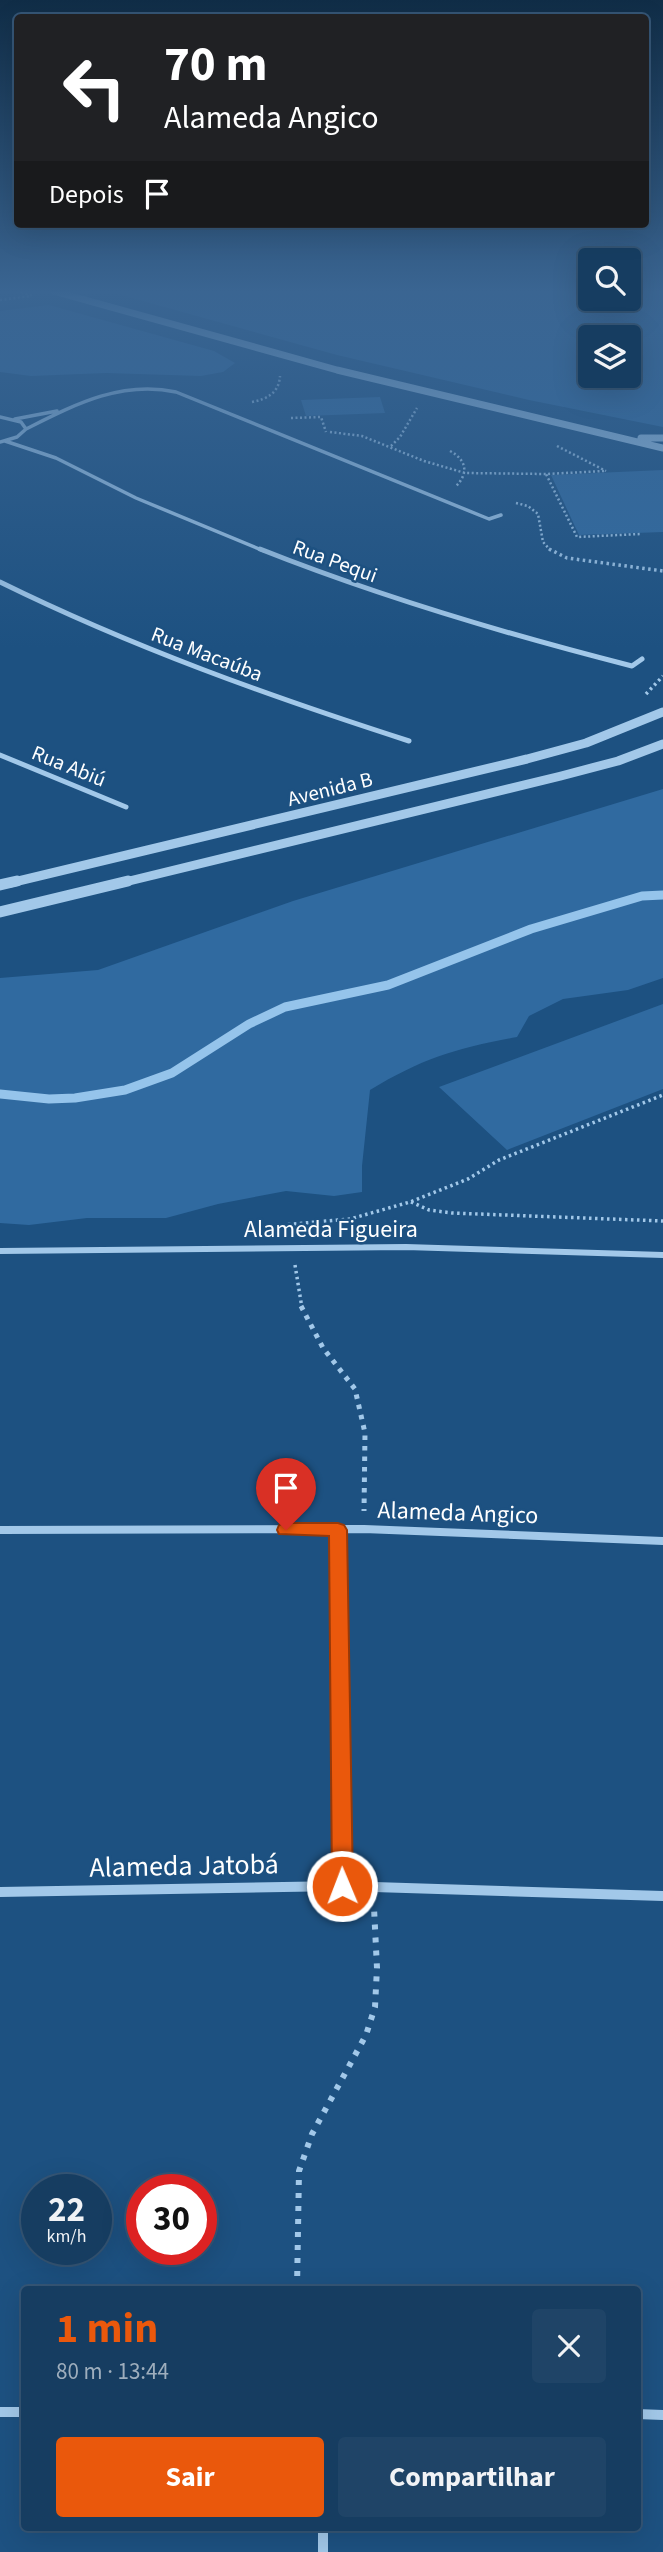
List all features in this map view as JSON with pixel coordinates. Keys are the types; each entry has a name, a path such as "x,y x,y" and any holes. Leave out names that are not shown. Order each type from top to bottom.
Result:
{"street":[{"path":"0,417 15,419 58,410"},
{"path":"3,441 64,410"},
{"path":"218,410 489,519 501,514"},
{"path":"503,410 663,448"},
{"path":"15,419 25,425 29,446"},
{"path":"623,439 663,438"},
{"name":"Rua Pequi","path":"3,441 29,446 149,503 320,573 443,614 574,652 632,666 642,659"},
{"name":"Rua Macaúba","path":"0,582 202,670 409,741"},
{"name":"Avenida B","path":"0,885 527,759 586,743 663,712"},
{"name":"Avenida B","path":"0,912 561,776 618,761 663,744"},
{"name":"Rua Abiú","path":"0,755 126,807"},
{"name":"Alameda Figueira","path":"0,1251 406,1247 663,1255"},
{"name":"Alameda Angico","path":"0,1530 363,1529 663,1541"},
{"path":"338,1530 342,1886"},
{"name":"Alameda Jatobá","path":"0,1892 342,1886 663,1896"},
{"path":"0,2412 21,2412"},
{"path":"641,2414 663,2415"},
{"path":"323,2531 323,2552"}],"path":[{"path":"390,446 400,437 415,410"},
{"path":"284,418 321,417 326,432"},
{"path":"450,451 461,457 466,470 461,482 450,488"},
{"path":"606,471 546,474 577,537 641,534"},
{"path":"258,1226 350,1219 410,1202 468,1179 499,1160 663,1095"},
{"path":"410,1202 429,1210 452,1213 663,1221"},
{"path":"295,1248 299,1303 323,1348 355,1389 365,1433 363,1529"},
{"path":"297,2286 299,2171 312,2134 366,2035 374,2007 377,1968 373,1887"}],"shaded area":[{"path":"304,410 384,410 385,413 306,416"},
{"path":"579,410 663,410 663,427"},
{"path":"663,470 663,532 579,535 551,475"},
{"path":"663,789 663,978 628,990 563,999 529,1016 517,1037 476,1045 424,1062 370,1090 362,1192 334,1196 286,1191 218,1204 166,1218 87,1218 29,1225 0,1223 0,978 98,970 293,901"},
{"path":"663,1004 663,1089 507,1150 439,1087"}],"waterway":[{"path":"0,1094 49,1099 125,1090 172,1073 249,1024 285,1007 388,985 531,929 642,896 663,895"}],"route":[{"path":"286,1530 338,1530 342,1886"}]}
